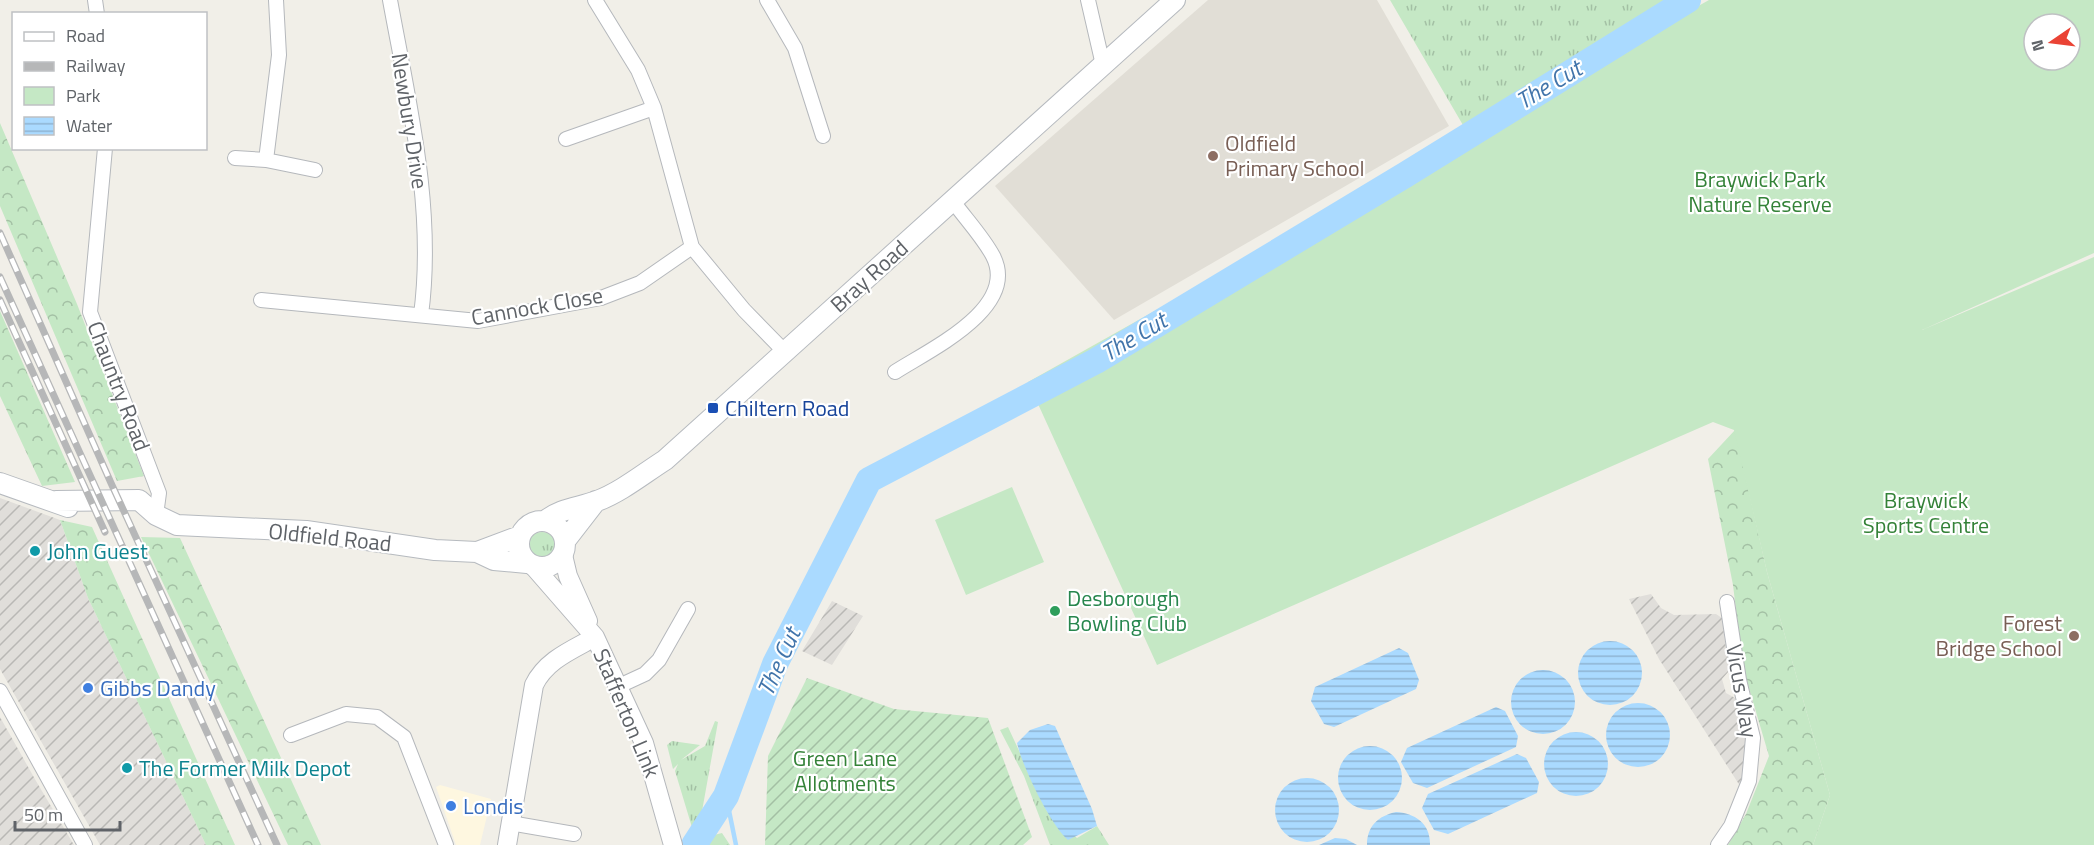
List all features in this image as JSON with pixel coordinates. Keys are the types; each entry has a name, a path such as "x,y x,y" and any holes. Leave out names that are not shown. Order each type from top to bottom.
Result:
{"main road":[{"name":"Bray Road","path":"545,521 555,513 596,501 617,491 665,460 1175,0"},
{"name":"Oldfield Road","path":"0,483 56,501 139,500 156,515 177,525 306,531 435,550 477,552 494,560 531,565"},
{"path":"520,536 519,550 531,565 553,565 596,501"},
{"path":"477,552 520,536 530,524 545,521 560,529 564,548"}],"street":[{"path":"266,160 279,55 276,0"},
{"name":"Newbury Drive","path":"390,0 422,176 424,291 421,315"},
{"path":"595,0 638,70 654,108 692,247 744,310 785,352"},
{"path":"767,0 795,48 823,136"},
{"path":"1088,0 1103,65"},
{"path":"566,139 654,108"},
{"name":"Chauntry Road","path":"105,150 90,312 159,493 156,515"},
{"path":"235,158 266,160 315,170"},
{"path":"895,372 980,316 996,292 997,273 994,257 952,201"},
{"name":"Cannock Close","path":"261,300 478,321 601,298 640,283 692,247"},
{"path":"507,845 534,685 540,673 549,665 595,637 568,576 564,548"},
{"name":"Stafferton Link","path":"531,565 595,637 644,743 673,845"},
{"name":"Vicus Way","path":"1718,845 1731,826 1749,781 1753,738 1739,680 1727,602"},
{"path":"619,686 645,674 659,660 688,609"},
{"path":"0,692 85,845"},
{"path":"291,735 346,714 377,717 404,737 446,845"},
{"path":"510,823 574,834"}],"shaded area":[{"name":"Oldfield Primary School","path":"1208,0 1377,0 1449,126 1114,320 995,186"},
{"path":"0,498 60,520 88,598 206,845 100,845 0,669"},
{"path":"1651,594 1661,608 1674,615 1716,614 1722,618 1729,671 1722,679 1726,693 1735,698 1746,737 1745,763 1740,786 1659,659 1629,599"},
{"path":"832,601 863,616 832,665 802,651"},
{"path":"0,717 36,781 74,845 0,845"},
{"path":"440,785 491,799 480,845 456,845 436,787"}],"green space":[{"path":"1390,0 1679,0 1467,132"},
{"name":"Braywick Park Nature Reserve","path":"1709,0 2094,0 2094,253 1922,330 2094,257 2094,845 1813,845 1830,795 1767,572 1734,430 1713,422 1157,665 1028,382"},
{"path":"0,123 77,304 144,476 117,481 0,206"},
{"path":"0,311 75,482 42,486 0,396"},
{"path":"1735,430 1767,572 1830,795 1813,845 1728,845 1746,814 1769,756 1743,668 1733,585 1708,459"},
{"name":"Desborough Bowling Club","path":"1012,487 1044,562 966,595 935,520"},
{"path":"60,520 92,527 235,845 206,845 88,598"},
{"path":"542,532 552,536 556,546 552,556 542,560 532,556 528,546 532,536"},
{"path":"141,537 180,538 321,845 288,845"},
{"name":"Green Lane Allotments","path":"807,678 894,709 988,718 1032,837 1023,845 765,845 768,756"},
{"path":"715,721 718,722 699,828 694,834 675,771 678,764 673,769 667,745 672,741 700,745 681,760 705,746"},
{"path":"1008,727 1047,811 1077,838 1097,826 1109,845 1050,845 1024,776 1000,730"},
{"path":"722,833 730,845 705,845 710,836"}],"water":[{"path":"1610,641 1628,647 1636,655 1642,673 1636,691 1628,699 1610,705 1592,699 1584,691 1578,673 1584,655 1592,647"},
{"path":"1399,648 1408,653 1419,680 1416,689 1334,727 1324,724 1311,701 1315,687"},
{"path":"1543,670 1561,676 1569,684 1575,702 1569,720 1561,728 1543,734 1525,728 1517,720 1511,702 1517,684 1525,676"},
{"path":"1638,703 1656,709 1664,717 1670,735 1664,753 1656,761 1638,767 1620,761 1612,753 1606,735 1612,717 1620,709"},
{"path":"1496,707 1505,711 1518,736 1516,747 1427,788 1413,783 1401,762 1407,748"},
{"path":"1048,724 1055,726 1092,809 1097,826 1068,840 1061,833 1038,795 1017,743 1030,730"},
{"path":"1576,732 1594,738 1602,746 1608,764 1602,782 1594,790 1576,796 1558,790 1550,782 1544,764 1550,746 1558,738"},
{"path":"1370,746 1388,752 1396,760 1402,778 1396,796 1388,804 1370,810 1352,804 1344,796 1338,778 1344,760 1352,752"},
{"path":"1517,754 1526,758 1539,782 1537,793 1448,834 1434,830 1422,808 1428,794"},
{"path":"1307,778 1325,784 1333,792 1339,810 1333,828 1325,836 1307,842 1289,836 1281,828 1275,810 1281,792 1289,784"},
{"path":"1396,812 1415,817 1420,821 1428,831 1430,845 1367,845 1371,827 1384,816"},
{"path":"1335,838 1346,839 1357,845 1319,845"}],"waterway":[{"name":"The Cut","path":"694,845 726,796 775,664 869,480 1096,361 1405,175 1688,0"},
{"path":"726,796 736,845"}],"railway":[{"path":"0,233 111,483 277,845"},
{"path":"0,277 258,845"},
{"path":"0,300 105,532"}],"place":[{"name":"Oldfield Primary School","path":"1213,156"},
{"name":"Chiltern Road","path":"713,408"},
{"name":"John Guest","path":"35,551"},
{"name":"Desborough Bowling Club","path":"1055,611"},
{"name":"Forest Bridge School","path":"2074,636"},
{"name":"Gibbs Dandy","path":"88,688"},
{"name":"The Former Milk Depot","path":"127,768"},
{"name":"Londis","path":"451,806"}],"park label":[{"name":"Braywick Sports Centre","path":"1926,512"}]}
